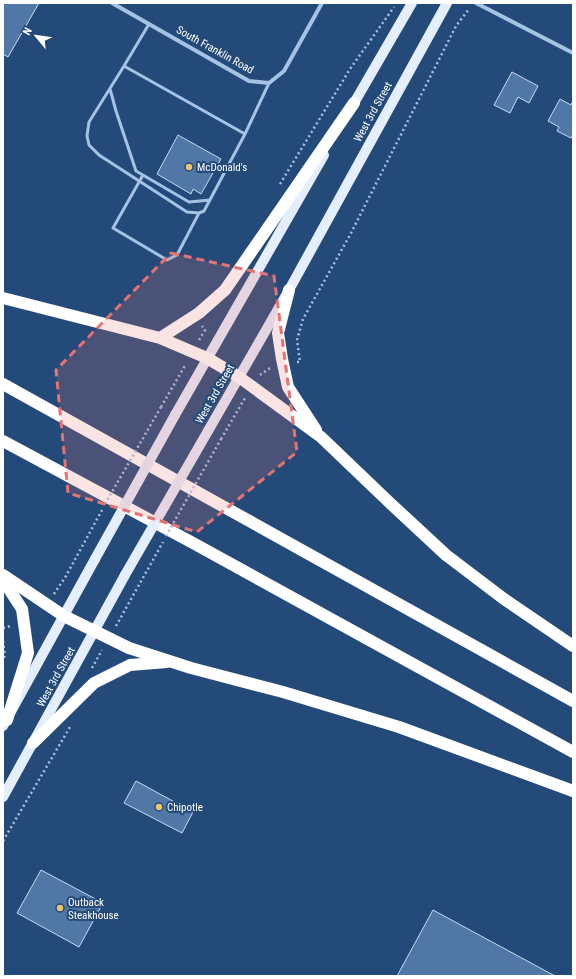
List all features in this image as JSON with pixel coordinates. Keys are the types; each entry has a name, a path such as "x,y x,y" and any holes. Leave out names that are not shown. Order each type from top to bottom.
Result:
{"highway":[{"path":"160,338 199,313 225,290 354,103"},
{"path":"289,290 278,333 288,387 321,437"},
{"path":"3,298 160,338 207,358 239,377 321,437 390,504 446,555 504,599 573,646"},
{"path":"3,384 573,701"},
{"path":"3,440 200,546 573,752"},
{"path":"3,575 64,616 129,648 191,668 283,692 399,727 573,791"},
{"path":"3,580 22,609 28,652 5,723"},
{"path":"33,743 94,682 130,665 171,662"}],"main road":[{"name":"West 3rd Street","path":"5,723 207,358 412,3"},
{"name":"West 3rd Street","path":"3,797 126,575 289,290 447,3"}],"street":[{"name":"South Franklin Road","path":"112,3 249,81 269,83"},
{"path":"269,83 284,70 322,3"},
{"path":"476,3 573,53"}],"lane":[{"path":"149,24 89,122 87,136 90,145 99,156 187,212 199,213 204,211 245,134 269,83"},
{"path":"124,66 245,134"},
{"path":"110,89 136,171 189,202 210,200"},
{"path":"143,175 113,228 167,260 176,255 199,213"}],"path":[{"path":"276,190 350,69 396,3"},
{"path":"295,363 300,362 297,340 303,319 350,235 458,24 470,8"},
{"path":"198,342 205,330 202,326"},
{"path":"259,376 271,367"},
{"path":"63,581 177,379"},
{"path":"122,616 241,404"},
{"path":"3,628 7,627"},
{"path":"3,641 5,655 3,660"},
{"path":"91,670 102,650"},
{"path":"3,841 70,726"}],"highlighted area":[{"path":"171,253 274,276 297,452 197,532 68,493 56,370"}],"building":[{"path":"3,3 39,3 8,57 3,54"},
{"path":"512,72 538,86 529,103 518,97 510,113 494,105"},
{"path":"560,99 571,105 573,101 573,134 571,138 557,131 559,127 548,121"},
{"name":"McDonald's","path":"178,135 221,159 201,194 193,189 191,194 157,174"},
{"name":"Chipotle","path":"136,781 193,812 182,833 124,803"},
{"name":"Outback Steakhouse","path":"41,870 103,903 79,947 17,913"},
{"path":"433,910 555,976 397,976"}],"place":[{"name":"McDonald's","path":"189,167"},
{"name":"Chipotle","path":"159,807"},
{"name":"Outback Steakhouse","path":"60,908"}]}
